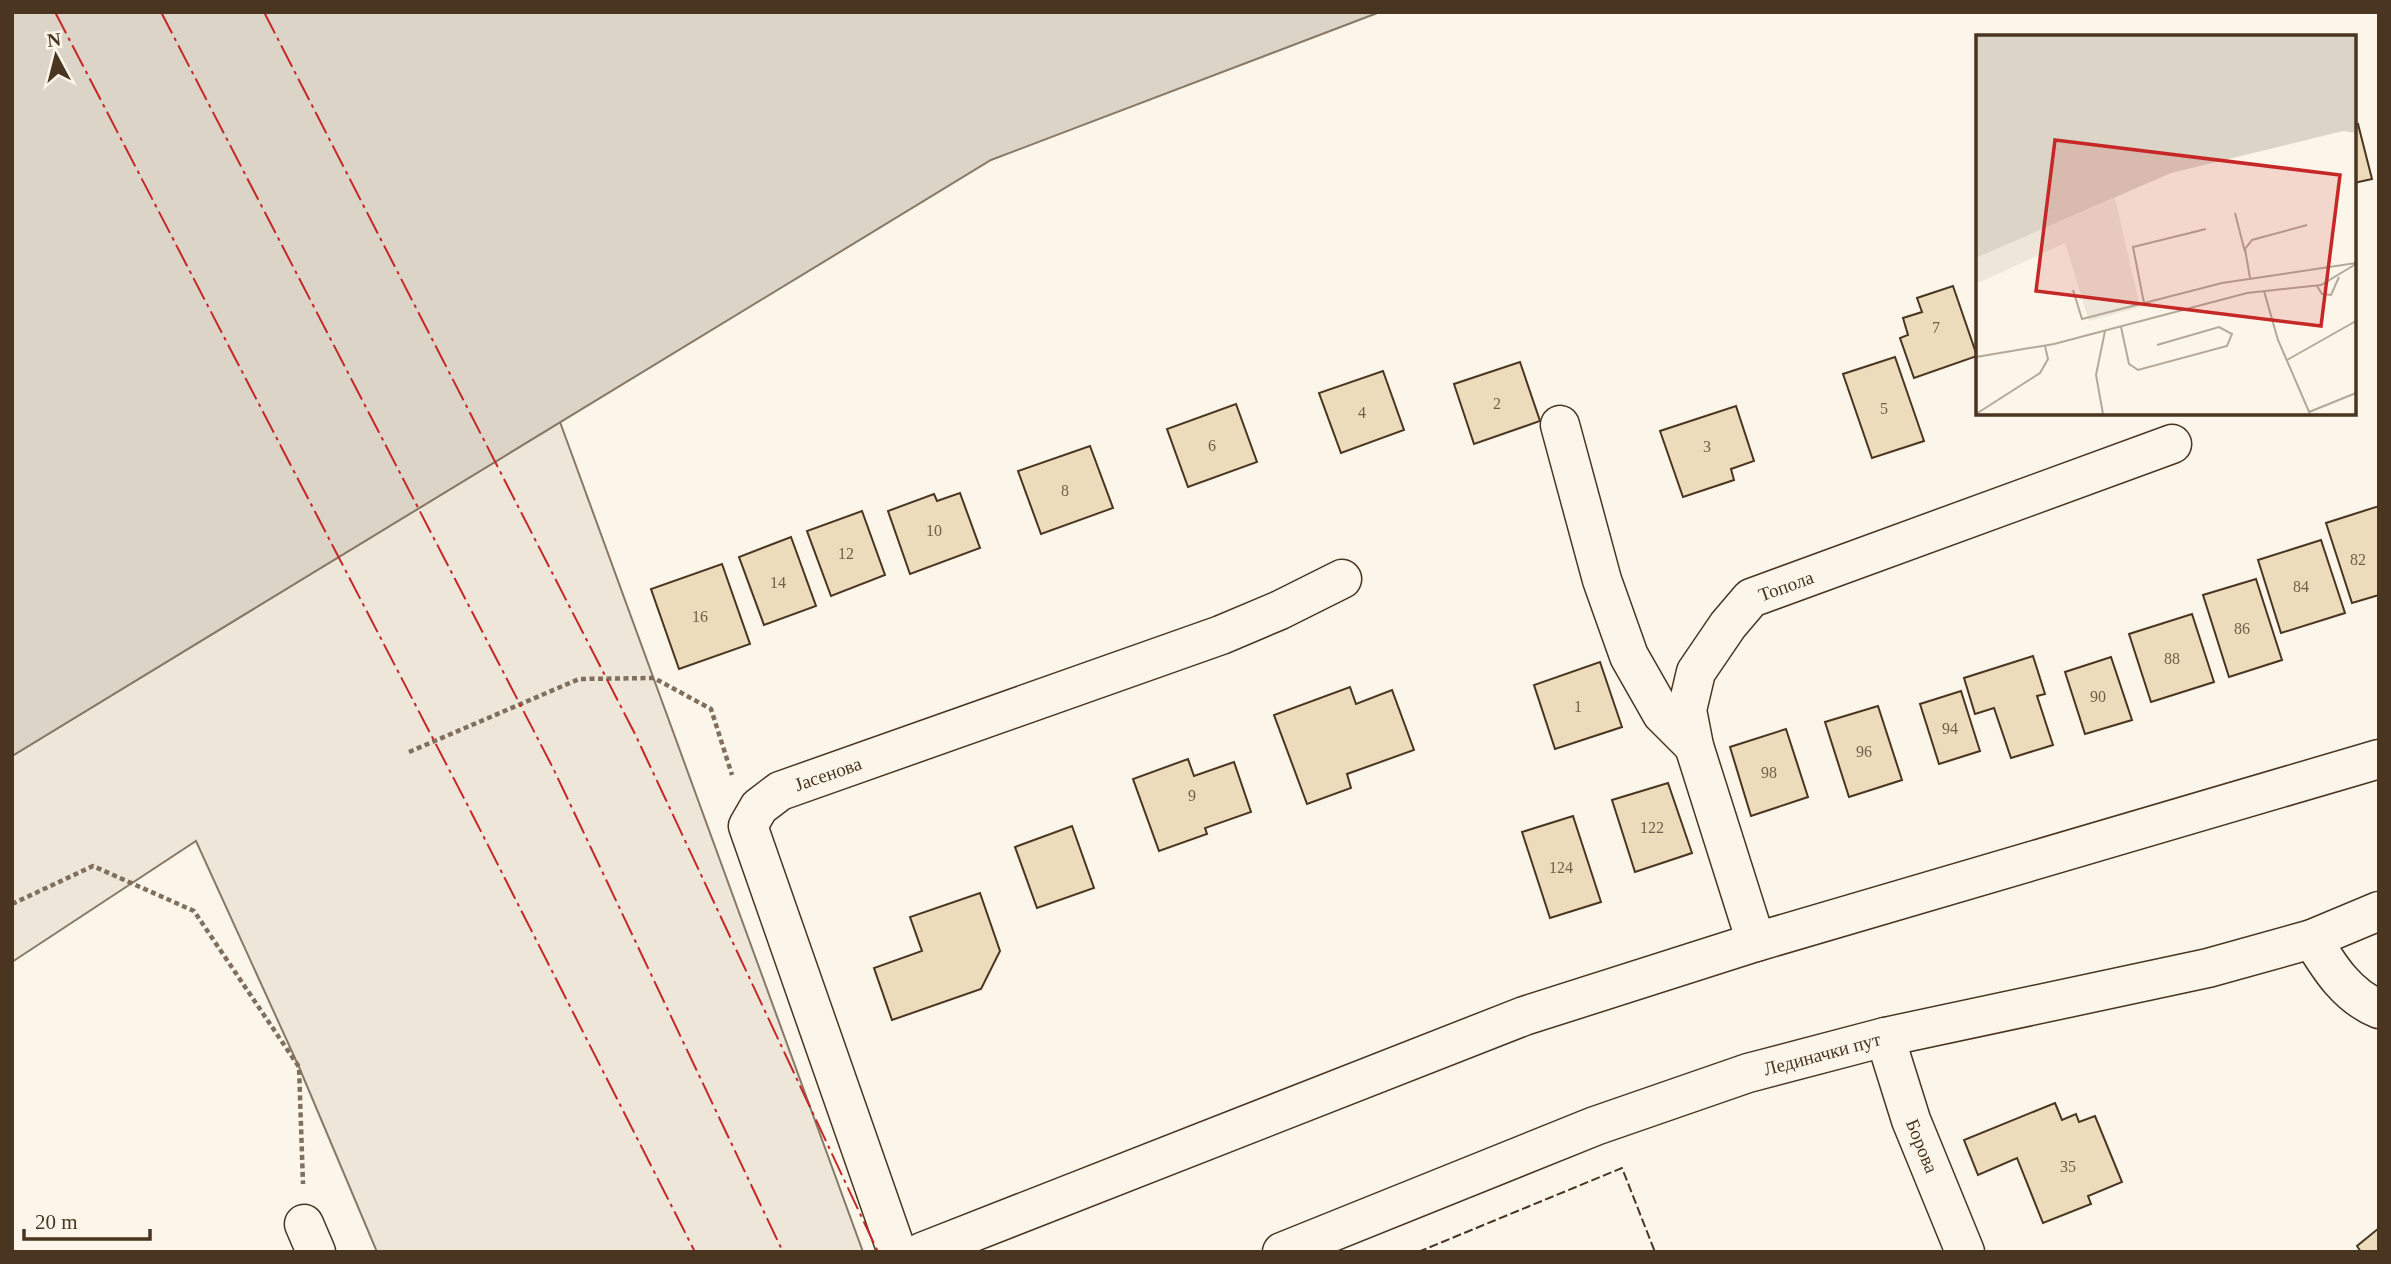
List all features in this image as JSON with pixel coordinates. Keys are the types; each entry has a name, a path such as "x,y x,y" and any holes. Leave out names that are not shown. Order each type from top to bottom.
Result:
{"street":[{"path":"1560,425 1602,580 1629,656 1662,714 1693,746"},
{"name":"Топола","path":"1756,942 1693,746 1686,710 1696,672 1728,625 1751,598 2172,444"},
{"name":"Јасенова","path":"748,826 759,807 780,791 1221,635 1342,579"},
{"path":"922,1252 1524,1016 1756,942 2379,760"},
{"path":"748,826 897,1252"},
{"name":"Лединачки пут","path":"1282,1252 1595,1126 1748,1073 1885,1037 2207,968 2312,939 2379,911"},
{"path":"2312,939 2331,971 2361,1002 2379,1009"},
{"name":"Борова","path":"1885,1037 1911,1120 1965,1252"}],"path":[{"path":"409,752 579,679 654,678 711,709 748,826"},
{"path":"12,904 93,866 194,911 299,1067 310,1238"}],"shaded area":[{"path":"12,12 1380,12 991,160 12,756"},
{"path":"560,422 863,1252 377,1252 299,1067 196,841 12,962 12,756"}],"building":[{"path":"2356,124 2372,179 2356,183"},
{"path":"1953,286 1976,356 1914,378 1900,338 1908,335 1903,318 1922,312 1917,298"},
{"path":"1895,357 1924,441 1872,458 1843,374"},
{"path":"1520,362 1540,421 1474,444 1454,384"},
{"path":"1383,371 1404,430 1341,453 1319,393"},
{"path":"1236,404 1257,462 1188,487 1167,429"},
{"path":"1736,406 1754,461 1731,469 1734,480 1683,497 1660,431"},
{"path":"1090,446 1113,508 1041,534 1018,471"},
{"path":"960,493 980,548 910,574 888,511 934,494 937,501"},
{"path":"2379,506 2379,595 2352,603 2326,523"},
{"path":"862,511 885,575 831,596 807,531"},
{"path":"791,537 816,606 764,625 739,557"},
{"path":"2321,540 2345,613 2281,633 2258,560"},
{"path":"722,564 750,644 679,669 651,589"},
{"path":"2256,579 2282,660 2229,677 2203,595"},
{"path":"2192,614 2214,682 2151,702 2129,634"},
{"path":"2033,656 2045,694 2037,696 2053,745 2011,758 1994,708 1975,714 1964,678"},
{"path":"2111,657 2132,720 2085,734 2065,672"},
{"path":"1600,662 1622,727 1555,749 1534,685"},
{"path":"1350,687 1356,704 1392,690 1414,750 1347,774 1351,788 1307,804 1274,715"},
{"path":"1961,691 1980,751 1939,764 1920,704"},
{"path":"1878,706 1902,780 1849,797 1825,722"},
{"path":"1786,729 1808,797 1751,816 1730,747"},
{"path":"1188,759 1194,776 1234,762 1251,812 1205,828 1207,834 1159,851 1133,779"},
{"path":"1668,783 1692,853 1635,872 1612,800"},
{"path":"1573,816 1601,902 1550,918 1522,832"},
{"path":"1072,826 1094,888 1037,908 1015,847"},
{"path":"980,893 1000,951 981,989 892,1020 874,968 922,951 910,917"},
{"path":"2055,1103 2062,1120 2076,1114 2079,1122 2095,1116 2122,1182 2088,1196 2091,1204 2043,1223 2017,1158 1978,1175 1964,1140"},
{"path":"2379,1228 2379,1252 2361,1252 2357,1246"}],"fence":[{"path":"1418,1252 1622,1168 1655,1252"}],"power":[{"path":"55,12 467,804 695,1252"},
{"path":"161,12 553,768 783,1252"},
{"path":"264,12 635,734 878,1252"}]}
